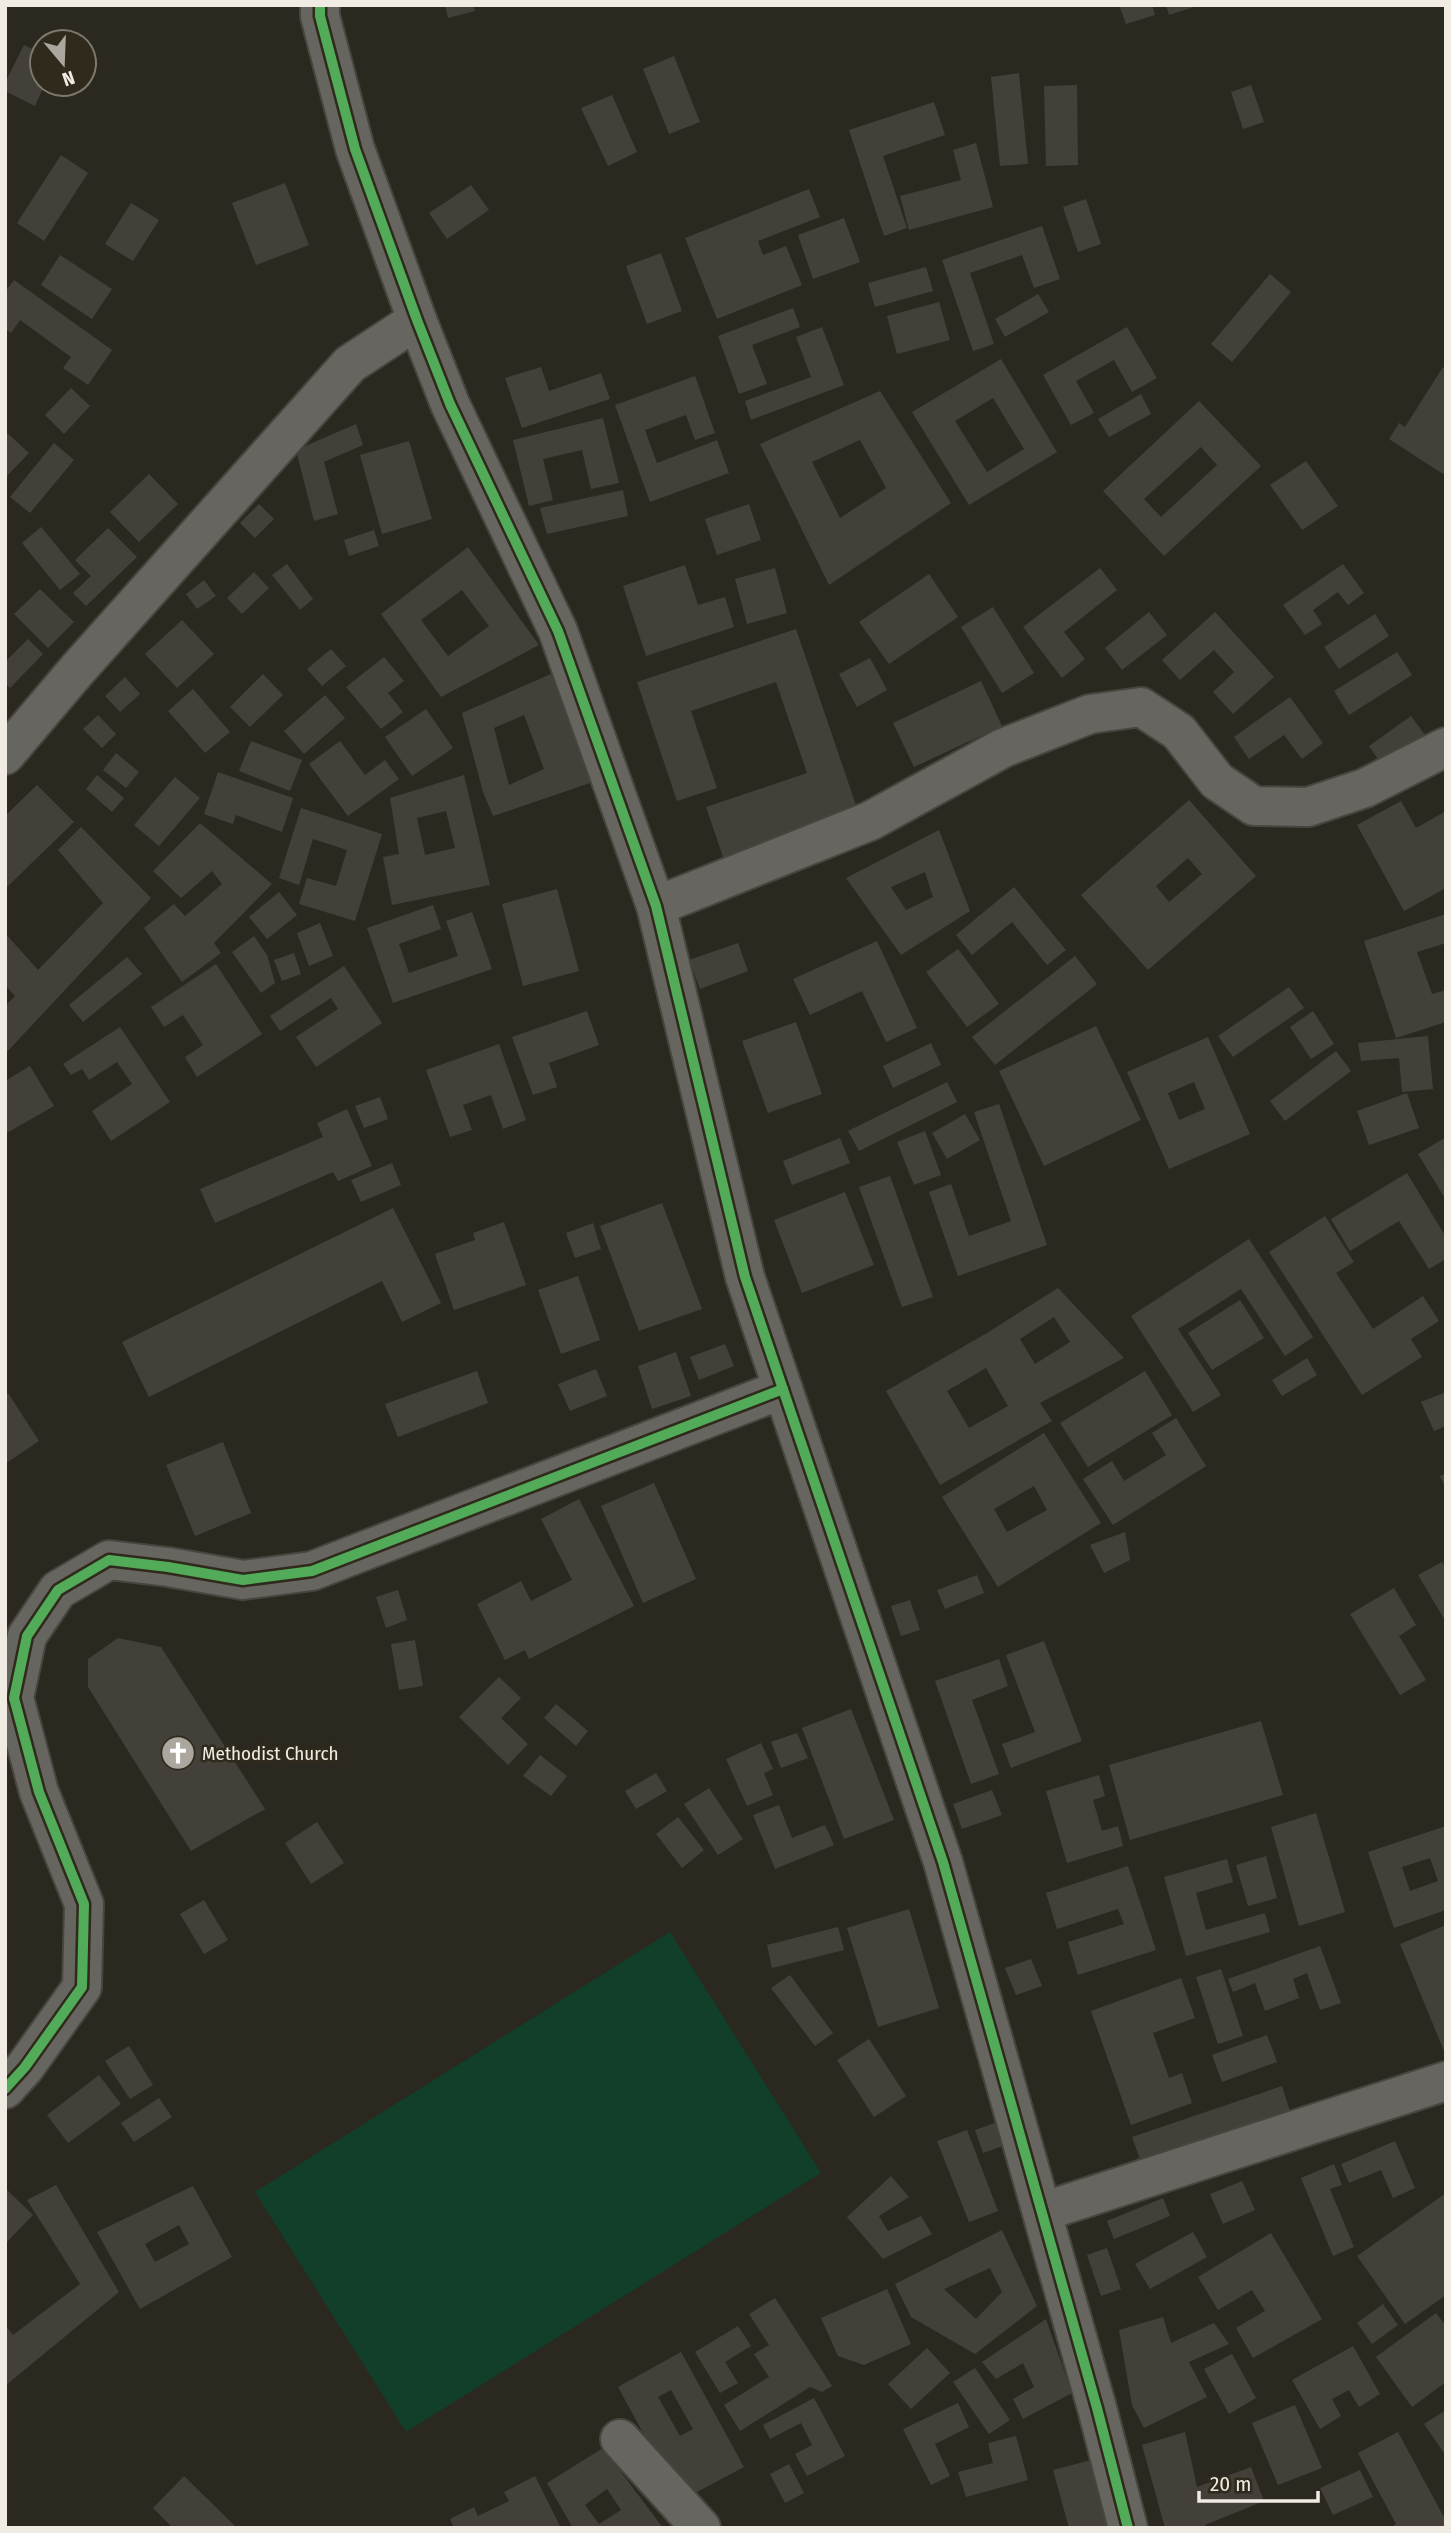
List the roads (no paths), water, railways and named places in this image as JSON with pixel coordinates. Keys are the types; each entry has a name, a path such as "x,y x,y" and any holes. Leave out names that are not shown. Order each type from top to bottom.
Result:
{"street":[{"path":"320,5 320,16 355,149 417,320 450,404 558,631 656,906 745,1278 943,1862 1128,2528"},
{"path":"5,755 77,670 350,364 417,320"},
{"path":"656,906 870,821 1003,748 1090,714 1141,707 1179,732 1217,781 1254,806 1308,807 1365,788 1446,747"},
{"path":"5,2089 25,2067 82,1987 84,1904 39,1792 14,1698 27,1636 58,1590 109,1560 243,1580 312,1571 783,1389"},
{"path":"1042,2212 1446,2081"},
{"path":"620,2439 701,2528"}],"place":[{"name":"Methodist Church","path":"178,1753"}]}
